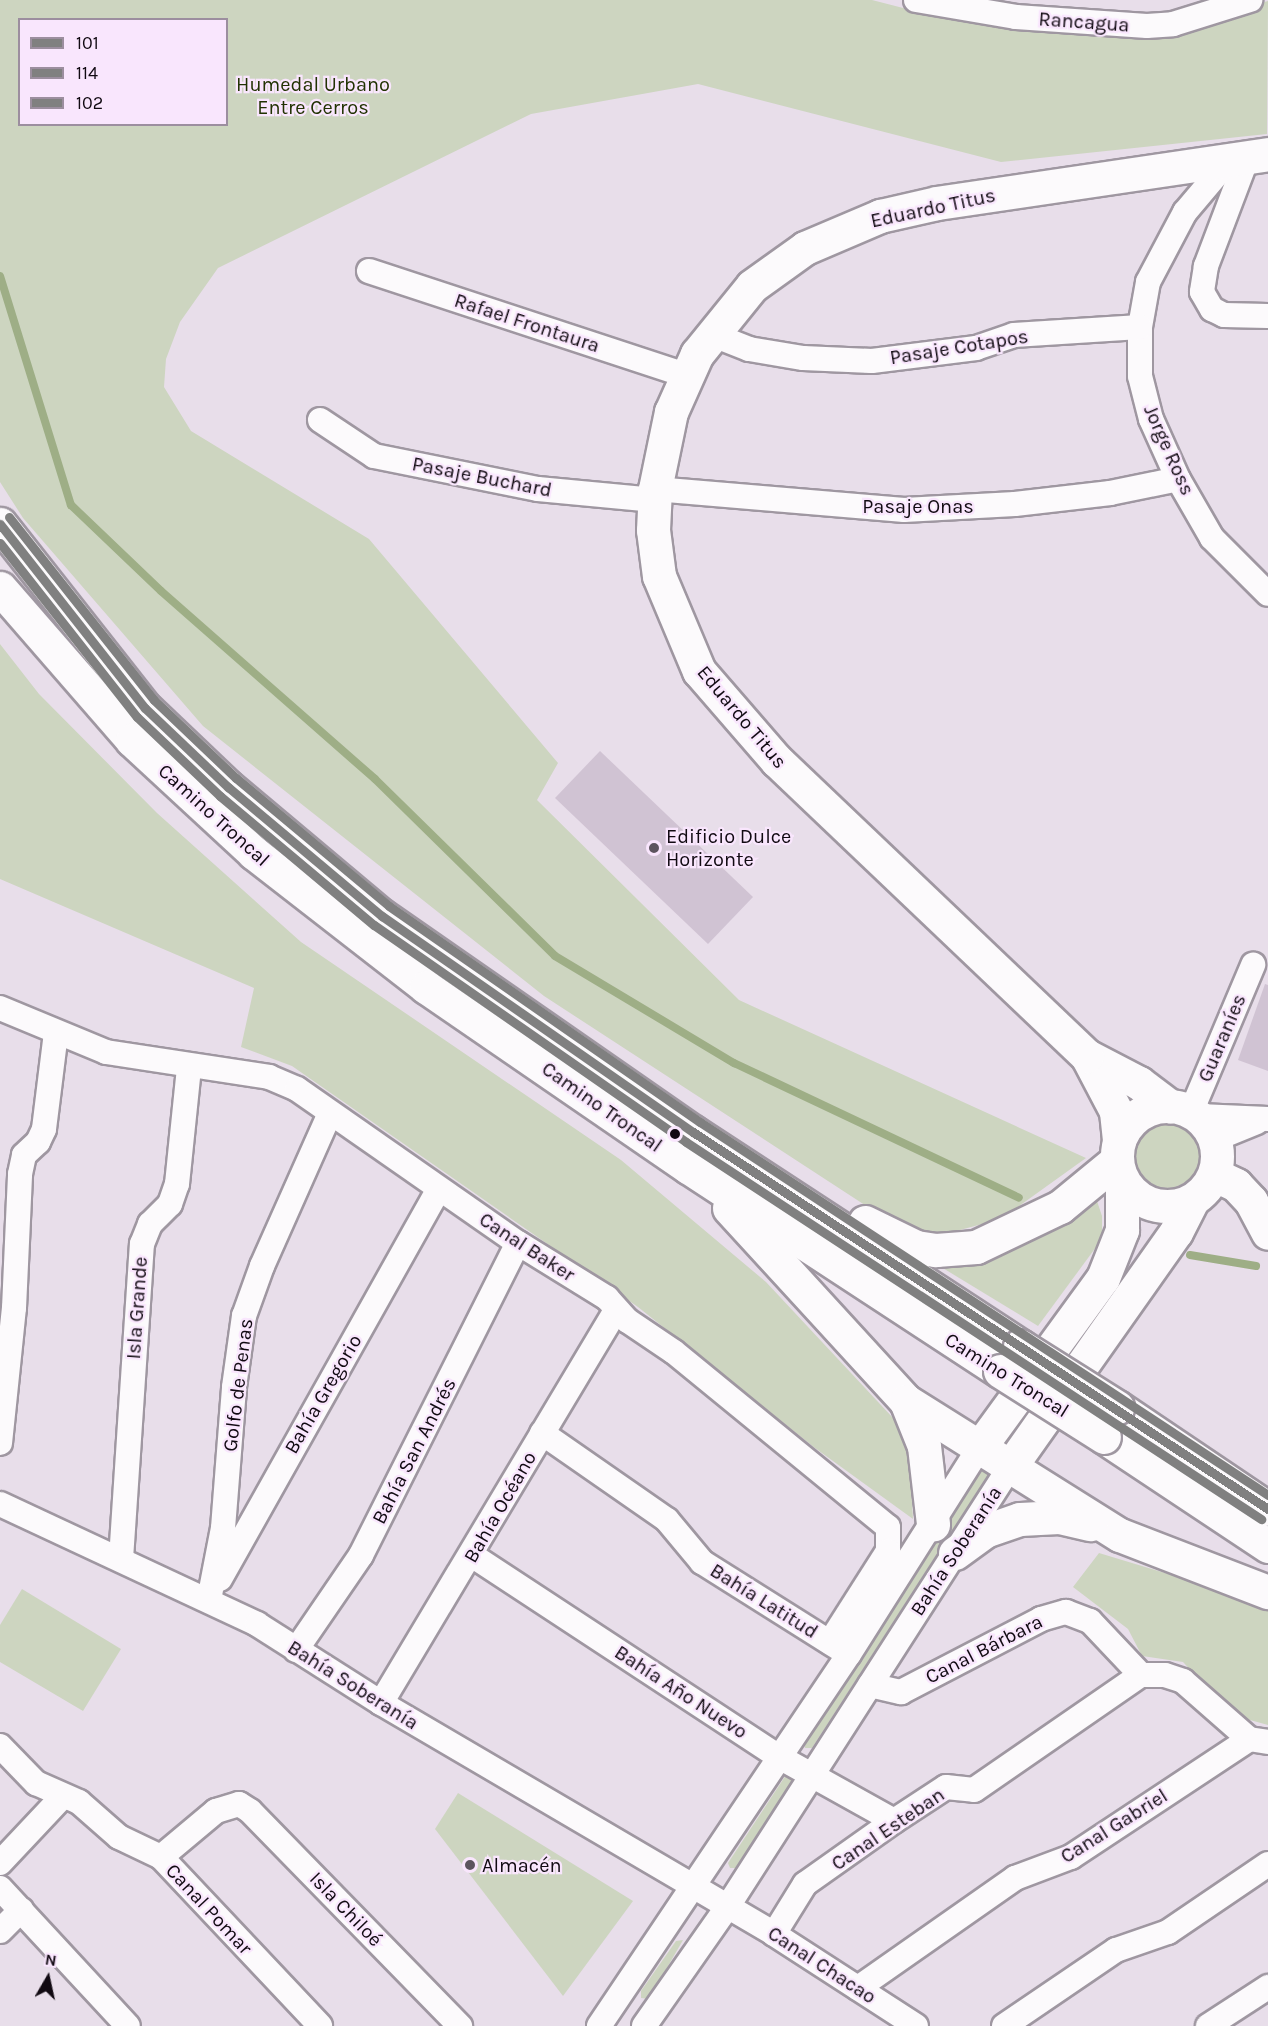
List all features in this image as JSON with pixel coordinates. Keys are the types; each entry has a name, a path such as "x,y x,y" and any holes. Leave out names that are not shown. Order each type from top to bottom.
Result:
{"main road":[{"name":"Eduardo Titus","path":"1194,1118 1140,1083 1087,1056 777,761 716,693 679,632 659,576 653,530 655,494 671,412 685,375 711,334 752,286 805,248 880,216 1094,178 1248,158"},
{"name":"Camino Troncal","path":"0,524 145,708 228,787 382,916 630,1089 1020,1346 1117,1407 1268,1509"},
{"name":"Camino Troncal","path":"0,588 132,740 254,853 426,987 688,1167 1268,1546"},
{"name":"Eduardo Titus","path":"1087,1056 1116,1110 1119,1161"},
{"path":"630,1089 749,1150 886,1235 936,1250 976,1247 995,1240 1060,1207 1119,1161 1130,1122 1147,1110 1194,1118 1218,1158 1215,1175 1205,1190 1192,1201 1173,1207 1153,1206 1135,1196 1119,1161"},
{"name":"Bahía Soberanía","path":"979,1448 1103,1278 1122,1230 1119,1161"},
{"path":"688,1167 906,1401 1120,1534"},
{"path":"1215,1175 1236,1185 1251,1201 1268,1233"},
{"name":"Bahía Soberanía","path":"1010,1467 1176,1232 1192,1201"},
{"path":"906,1401 924,1446 933,1524"},
{"path":"955,1553 1002,1524 1040,1516 1078,1520 1268,1592"}],"street":[{"name":"Rancagua","path":"916,0 1016,17 1147,26 1173,24 1250,0"},
{"path":"1248,158 1206,266 1202,292 1212,309 1224,315 1268,316"},
{"name":"Jorge Ross","path":"1248,158 1185,213 1148,282 1140,327 1140,376 1151,419 1179,479 1212,538 1268,594"},
{"name":"Rafael Frontaura","path":"369,271 685,375"},
{"name":"Pasaje Cotapos","path":"711,334 749,349 803,358 872,361 976,348 1014,335 1140,327"},
{"name":"Pasaje Buchard","path":"320,420 374,456 538,489 655,494"},
{"name":"Pasaje Onas","path":"655,494 904,510 1015,504 1110,493 1179,479"},
{"name":"Guaraníes","path":"1194,1118 1253,965"},
{"name":"Canal Baker","path":"0,1008 106,1052 189,1068 269,1077 297,1089 518,1243 607,1298 616,1310 888,1527 888,1551 840,1648"},
{"path":"0,1443 14,1308 20,1174 24,1155 38,1142 44,1129 56,1033"},
{"name":"Isla Grande","path":"121,1559 142,1244 150,1224 170,1204 177,1184 189,1068"},
{"name":"Golfo de Penas","path":"209,1600 224,1528 234,1387 244,1316 262,1266 330,1113"},
{"path":"1194,1118 1266,1119"},
{"name":"Bahía Gregorio","path":"209,1600 439,1189"},
{"name":"Bahía San Andrés","path":"296,1650 371,1536 518,1243"},
{"name":"Bahía Océano","path":"381,1703 472,1556 542,1432 616,1310"},
{"name":"Bahía Latitud","path":"542,1432 667,1520 702,1562 840,1648"},
{"name":"Bahía Soberanía","path":"598,2026 694,1889 781,1758 840,1648 933,1524 979,1448"},
{"name":"Bahía Soberanía","path":"656,2023 811,1774 1010,1467"},
{"name":"Bahía Soberanía","path":"0,1504 209,1600 694,1889 728,1906"},
{"name":"Bahía Año Nuevo","path":"472,1556 781,1758 894,1821"},
{"name":"Canal Bárbara","path":"870,1685 901,1692 1041,1619 1066,1612 1090,1621 1141,1675"},
{"path":"1141,1675 1165,1675 1183,1681 1258,1741"},
{"name":"Canal Esteban","path":"774,1934 805,1884 894,1821 946,1787 974,1790 1141,1675"},
{"name":"Canal Gabriel","path":"858,1988 1015,1878 1071,1857 1258,1741"},
{"name":"Canal Pomar","path":"0,1746 36,1783 79,1802 119,1837 161,1857 320,2026"},
{"path":"0,1863 63,1796"},
{"name":"Isla Chiloé","path":"161,1857 226,1806 239,1804 250,1811 460,2026"},
{"path":"1004,2026 1116,1950 1168,1932 1268,1864"},
{"path":"0,1887 128,2026"},
{"name":"Canal Chacao","path":"728,1906 916,2026"},
{"path":"0,1931 21,1910"},
{"path":"1208,2026 1268,1987"}],"green space":[{"name":"Humedal Urbano Entre Cerros","path":"0,0 872,0 907,9 1161,30 1268,1 1267,134 1001,162 698,84 531,114 218,268 180,322 166,359 164,387 191,431 369,539 558,763 537,800 739,1000 1086,1158 1001,1219 945,1234 897,1226 544,996 203,726 23,518 0,482"},
{"path":"0,644 39,694 157,813 301,942 621,1160 766,1282 908,1434 913,1519 815,1448 638,1307 292,1066 241,1047 254,988 0,879"},
{"path":"1161,1122 1173,1122 1185,1127 1195,1137 1200,1155 1198,1168 1185,1183 1173,1188 1161,1188 1149,1183 1139,1173 1134,1161 1134,1149 1139,1137 1149,1127"},
{"path":"1094,1192 1102,1216 1102,1239 1038,1326 928,1259"},
{"path":"988,1469 989,1474 812,1748 805,1748 803,1742 982,1470"},
{"path":"1099,1553 1231,1593 1268,1609 1268,1725 1232,1715 1183,1662 1142,1656 1128,1629 1073,1587"},
{"path":"22,1589 121,1649 83,1711 0,1662 0,1625"},
{"path":"786,1775 792,1775 794,1780 736,1868 730,1868 728,1863"},
{"path":"458,1793 633,1901 563,1996 435,1829"},
{"path":"683,1940 649,1999 641,1998 641,1991 676,1941"}],"building":[{"name":"Edificio Dulce Horizonte","path":"600,751 753,897 708,944 555,798"},
{"path":"1265,984 1268,985 1268,1071 1238,1060"}],"waterway":[{"path":"0,276 71,505 161,591 375,779 555,956 734,1063 1019,1198"},
{"path":"1190,1255 1256,1266"}],"transit line":[{"name":"102","path":"9,517 154,700 236,778 389,906 700,1122 1268,1495"},
{"name":"101","path":"0,524 145,708 228,787 382,916 693,1132 1268,1509"},
{"name":"114","path":"0,543 137,717 220,796 374,925 686,1142 1261,1519"}],"place":[{"name":"Edificio Dulce Horizonte","path":"654,848"},
{"name":"Almacén","path":"470,1865"}]}
